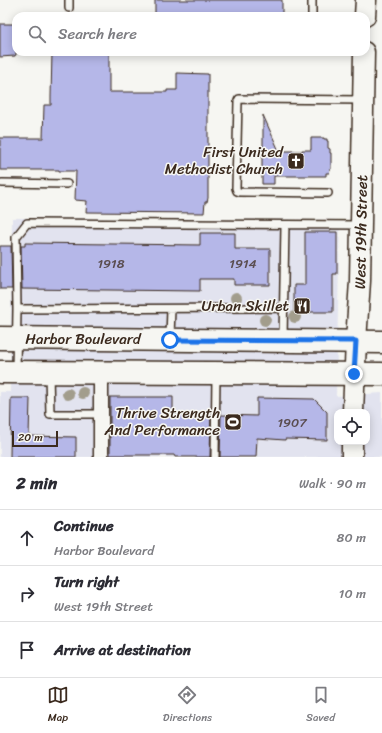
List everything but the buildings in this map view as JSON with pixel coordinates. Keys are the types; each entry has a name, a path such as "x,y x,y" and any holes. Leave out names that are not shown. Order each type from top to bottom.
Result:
{"main road":[{"path":"365,12 366,0"},
{"name":"West 19th Street","path":"353,409 360,281 364,56"},
{"name":"Harbor Boulevard","path":"8,338 382,342"},
{"path":"8,372 382,374"},
{"path":"352,445 352,457"}],"street":[{"path":"101,373 101,457"}],"lane":[{"path":"69,0 69,8"},
{"path":"312,0 312,12"},
{"path":"328,193 237,191 236,165 238,101 239,99 363,100"},
{"path":"2,183 67,184"},
{"path":"8,372 8,338 16,310 16,237 27,223 361,225"},
{"path":"283,341 284,225"},
{"path":"170,340 171,308"},
{"path":"16,310 284,308"},
{"path":"49,372 50,414 101,414"},
{"path":"216,374 216,457"}],"shaded area":[{"path":"12,218 340,221 336,396 382,393 382,457 0,457 0,392 10,392"}],"place":[{"name":"First United Methodist Church","path":"296,161"},
{"name":"Urban Skillet","path":"302,306"},
{"name":"Thrive Strength And Performance","path":"233,422"}],"route":[{"path":"170,340 356,341 354,374"}]}
